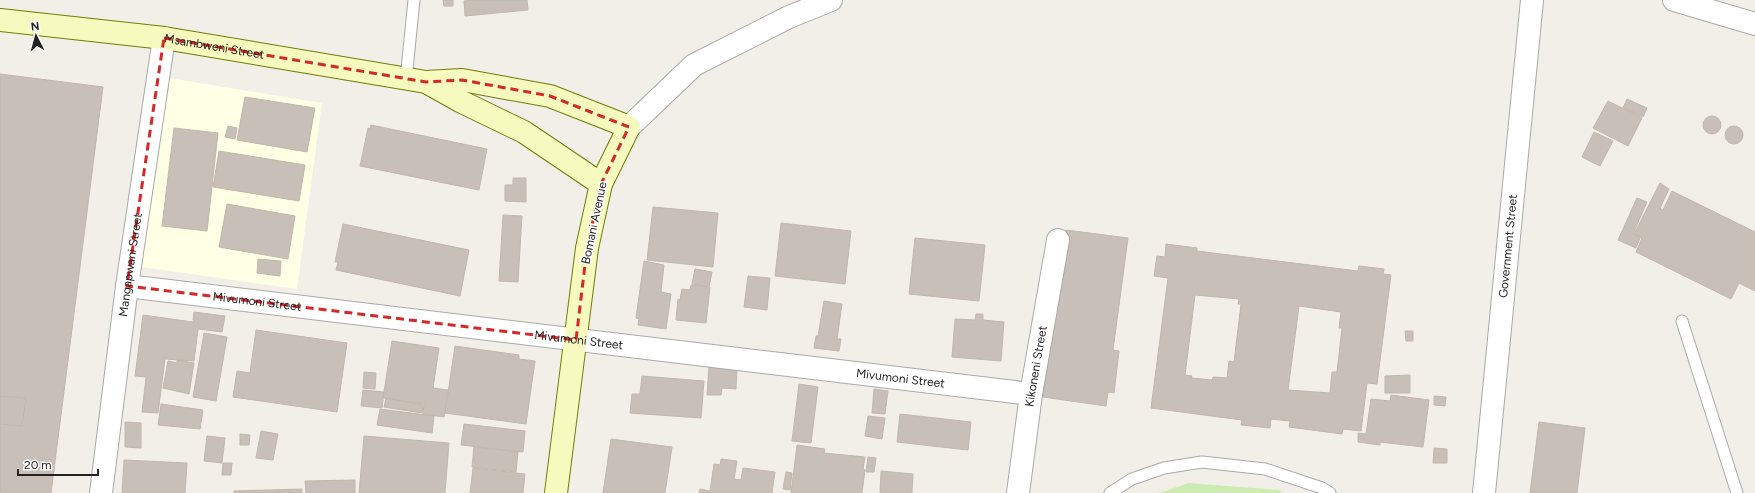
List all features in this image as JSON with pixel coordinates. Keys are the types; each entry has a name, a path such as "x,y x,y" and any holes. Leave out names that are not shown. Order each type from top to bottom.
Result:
{"main road":[{"name":"Msambweni Street","path":"0,20 164,38 416,81"},
{"path":"416,81 462,80 550,96 629,127"},
{"path":"416,81 524,132 601,184"},
{"name":"Bomani Avenue","path":"556,493 587,248 601,184 629,127"}],"street":[{"name":"Bomani Avenue","path":"629,127 694,65 789,17 828,0"},
{"name":"Government Street","path":"1484,493 1532,0"},
{"path":"1674,0 1755,24"},
{"name":"Mangapwani Street","path":"100,493 127,286 164,38"},
{"name":"Kikoneni Street","path":"1018,493 1031,394 1058,240"},
{"name":"Mivumoni Street","path":"127,286 1031,394"}],"lane":[{"path":"414,0 416,81"},
{"path":"1682,321 1738,493"},
{"path":"1110,493 1132,479 1164,468 1202,462 1264,469 1322,488 1330,493"}],"highlighted area":[{"path":"164,38 426,82 462,80 550,96 629,127 601,184 587,248 576,340 127,286"}],"shaded area":[{"path":"163,77 322,103 297,289 142,267"}],"green space":[{"path":"1189,483 1279,490 1282,493 1159,493"}],"building":[{"path":"443,0 453,0 453,6 444,6"},
{"path":"527,0 528,10 465,16 464,1"},
{"path":"0,74 103,87 51,493 0,493"},
{"path":"245,97 315,108 307,152 237,140"},
{"path":"1627,99 1647,108 1643,117 1623,108"},
{"path":"1608,101 1642,118 1628,146 1593,128"},
{"path":"1712,116 1718,119 1721,125 1718,131 1712,134 1706,131 1703,125 1706,119"},
{"path":"371,125 487,149 479,190 360,166 368,128 370,129"},
{"path":"228,126 237,128 235,139 225,137"},
{"path":"1734,126 1740,129 1743,135 1740,141 1734,144 1728,141 1725,135 1728,129"},
{"path":"174,128 218,133 207,231 162,226"},
{"path":"1594,132 1613,141 1600,166 1582,157"},
{"path":"219,151 305,165 299,201 213,187"},
{"path":"513,178 526,178 526,202 505,201 505,185 513,185"},
{"path":"1660,183 1669,189 1660,208 1663,210 1672,191 1755,232 1755,291 1739,283 1731,299 1636,252 1642,238 1634,234"},
{"path":"1637,198 1647,202 1633,234 1640,238 1636,248 1618,240"},
{"path":"227,204 295,216 288,259 219,247"},
{"path":"653,207 718,213 713,267 647,260"},
{"path":"503,215 522,216 518,282 499,281"},
{"path":"781,223 851,231 845,284 775,276"},
{"path":"343,224 469,250 460,296 336,270 338,262 335,262"},
{"path":"1066,230 1128,238 1113,350 1119,351 1114,393 1108,392 1106,406 1043,397"},
{"path":"915,238 985,245 979,301 909,294"},
{"path":"1166,244 1197,248 1197,251 1358,271 1359,266 1384,269 1383,274 1391,275 1377,384 1367,383 1361,431 1343,429 1342,434 1289,427 1290,421 1271,419 1270,428 1241,425 1242,420 1151,408 1168,278 1154,276 1157,256 1165,257","holes":["1195,295 1239,299 1238,304 1241,304 1234,362 1229,361 1227,378 1213,377 1212,380 1191,378 1192,376 1185,375","1299,306 1341,312 1339,328 1342,328 1337,372 1332,372 1330,393 1288,390"]},
{"path":"258,259 281,261 280,276 257,273"},
{"path":"644,261 664,265 661,292 671,294 666,329 638,325 639,319 636,318"},
{"path":"695,269 712,272 709,287 692,284"},
{"path":"748,276 770,278 767,310 744,307"},
{"path":"691,285 710,287 706,323 676,320 678,299 680,300 682,289 690,290"},
{"path":"824,301 842,304 837,339 841,339 839,351 814,348 816,336 818,336"},
{"path":"194,312 225,316 222,332 198,329 194,361 165,359 158,413 142,412 146,377 135,376 143,315 193,322"},
{"path":"976,314 983,314 983,320 1004,322 1001,361 952,357 955,319 975,320"},
{"path":"256,330 347,343 337,412 233,397 237,371 250,373"},
{"path":"1405,331 1413,331 1413,341 1406,341"},
{"path":"204,333 227,337 216,401 193,397"},
{"path":"392,341 439,348 433,388 448,390 444,417 423,414 424,404 383,398"},
{"path":"455,346 519,355 519,359 535,361 526,424 445,413"},
{"path":"177,360 194,363 189,394 163,388 168,361 177,363"},
{"path":"709,367 737,369 736,389 722,388 721,395 707,395"},
{"path":"364,372 376,373 375,389 363,388"},
{"path":"1410,375 1410,393 1385,393 1385,376"},
{"path":"642,376 704,381 701,418 630,413 632,394 640,394"},
{"path":"799,384 818,387 811,443 792,441"},
{"path":"874,389 888,391 885,414 872,413"},
{"path":"363,390 384,392 382,408 361,406"},
{"path":"1391,395 1429,400 1423,447 1380,442 1380,445 1358,442 1358,433 1366,434 1371,399 1390,401"},
{"path":"0,396 26,398 22,426 0,424"},
{"path":"1434,396 1446,397 1445,406 1434,405"},
{"path":"386,398 423,405 422,413 384,407"},
{"path":"161,404 203,410 200,429 158,425"},
{"path":"380,409 434,416 432,433 377,425"},
{"path":"900,414 971,422 968,450 897,442"},
{"path":"868,416 885,418 882,439 865,436"},
{"path":"125,422 141,423 141,448 125,447"},
{"path":"1539,422 1585,428 1577,493 1530,493"},
{"path":"464,424 525,431 523,452 461,445"},
{"path":"261,431 278,434 273,460 256,458"},
{"path":"240,434 250,435 249,445 240,445"},
{"path":"207,436 225,438 222,463 204,461"},
{"path":"364,436 449,443 445,493 359,493"},
{"path":"611,439 672,447 665,493 603,493"},
{"path":"797,445 825,449 824,453 865,457 862,493 791,493"},
{"path":"474,447 518,452 516,472 472,467"},
{"path":"1434,448 1447,449 1447,463 1433,463"},
{"path":"868,457 876,458 874,472 866,472"},
{"path":"721,459 737,461 734,479 741,480 743,468 775,472 772,493 699,493 700,489 710,491 714,464 720,465"},
{"path":"124,460 187,463 185,493 122,493"},
{"path":"223,463 232,463 231,475 222,475"},
{"path":"473,468 525,474 523,493 470,493"},
{"path":"881,471 913,474 912,493 880,493"},
{"path":"786,472 792,473 790,490 783,489"},
{"path":"355,480 355,493 306,493 305,481"},
{"path":"302,489 302,493 234,493 234,491"}]}
